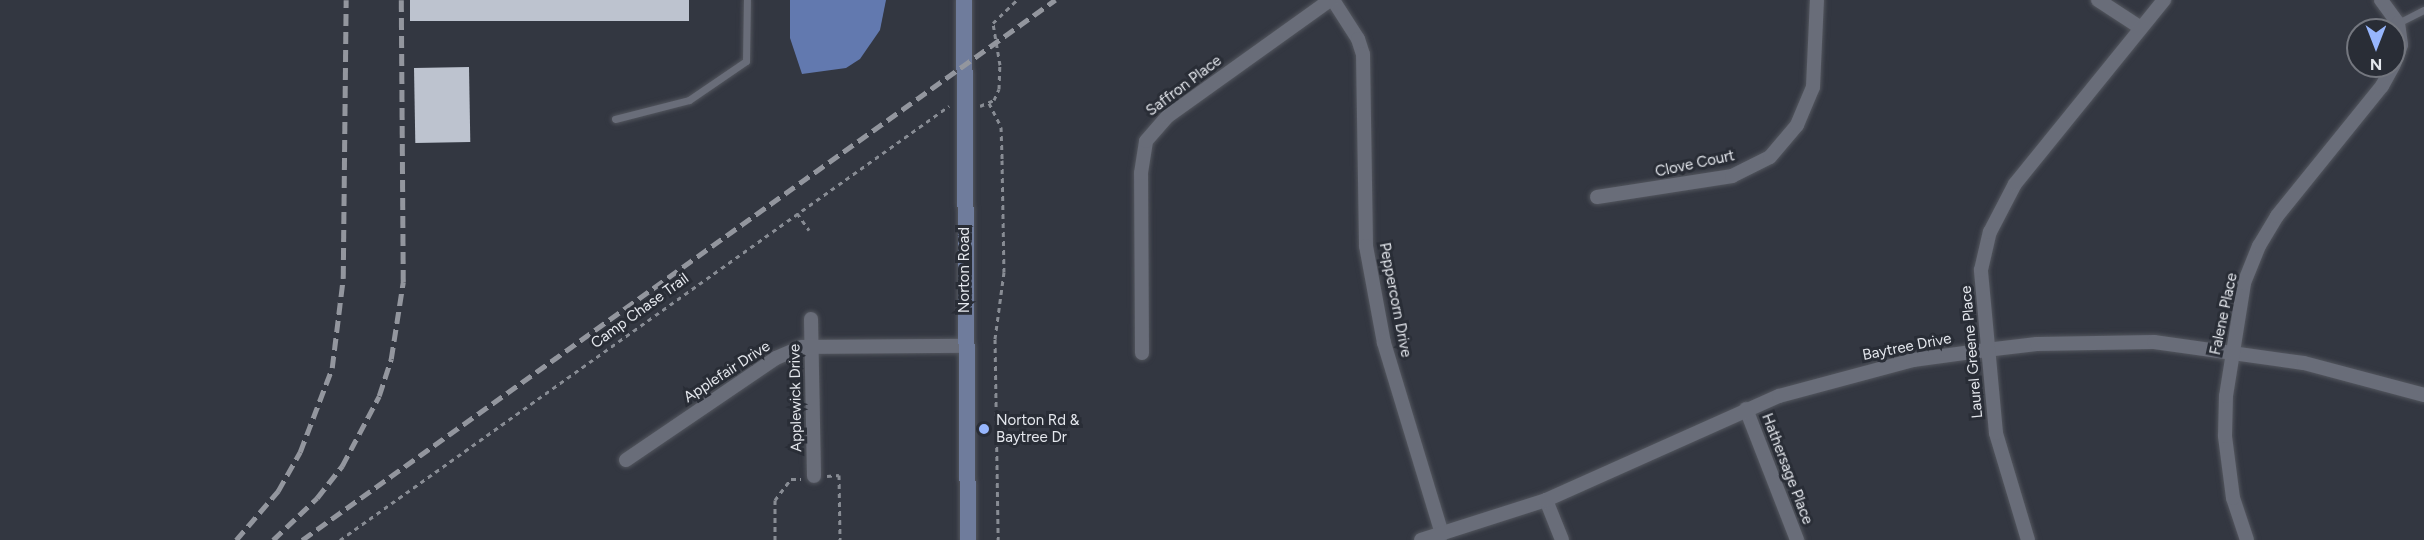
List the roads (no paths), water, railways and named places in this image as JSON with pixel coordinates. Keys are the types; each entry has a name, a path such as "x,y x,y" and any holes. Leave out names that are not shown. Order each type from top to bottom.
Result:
{"main road":[{"name":"Norton Road","path":"964,0 968,540"}],"street":[{"name":"Saffron Place","path":"1142,353 1141,173 1146,141 1168,116 1332,0"},
{"name":"Peppercorn Drive","path":"1332,0 1358,39 1363,54 1366,246 1384,343 1442,534"},
{"name":"Clove Court","path":"1597,197 1732,176 1770,157 1797,125 1812,87 1817,0"},
{"path":"2098,0 2140,28"},
{"name":"Laurel Greene Place","path":"2028,540 1996,433 1986,350 1981,270 1999,209 2164,0"},
{"path":"2381,0 2394,18"},
{"name":"Falene Place","path":"2247,540 2234,498 2225,436 2232,350 2244,284 2259,246 2277,216 2387,78"},
{"name":"Applewick Drive","path":"811,319 814,476"},
{"name":"Baytree Drive","path":"1421,540 1546,500 1746,409 1812,386 1890,366 1986,350 2037,344 2154,342 2232,350 2304,363 2424,395"},
{"name":"Applefair Drive","path":"626,460 776,358 812,346 966,346"},
{"name":"Hathersage Place","path":"1746,409 1797,540"},
{"path":"1546,500 1562,540"}],"lane":[{"path":"615,118 689,100 746,61 747,0"},
{"path":"2406,19 2424,10"}],"water":[{"path":"790,0 886,0 880,30 860,59 846,68 802,74 790,38"}],"railway":[{"path":"236,540 278,491 300,452 332,368 343,278 346,0"},
{"path":"273,540 317,498 342,466 379,396 391,359 403,282 401,0"},
{"path":"302,540 1055,0"}],"place":[{"name":"Norton Rd & Baytree Dr","path":"984,429"}]}
